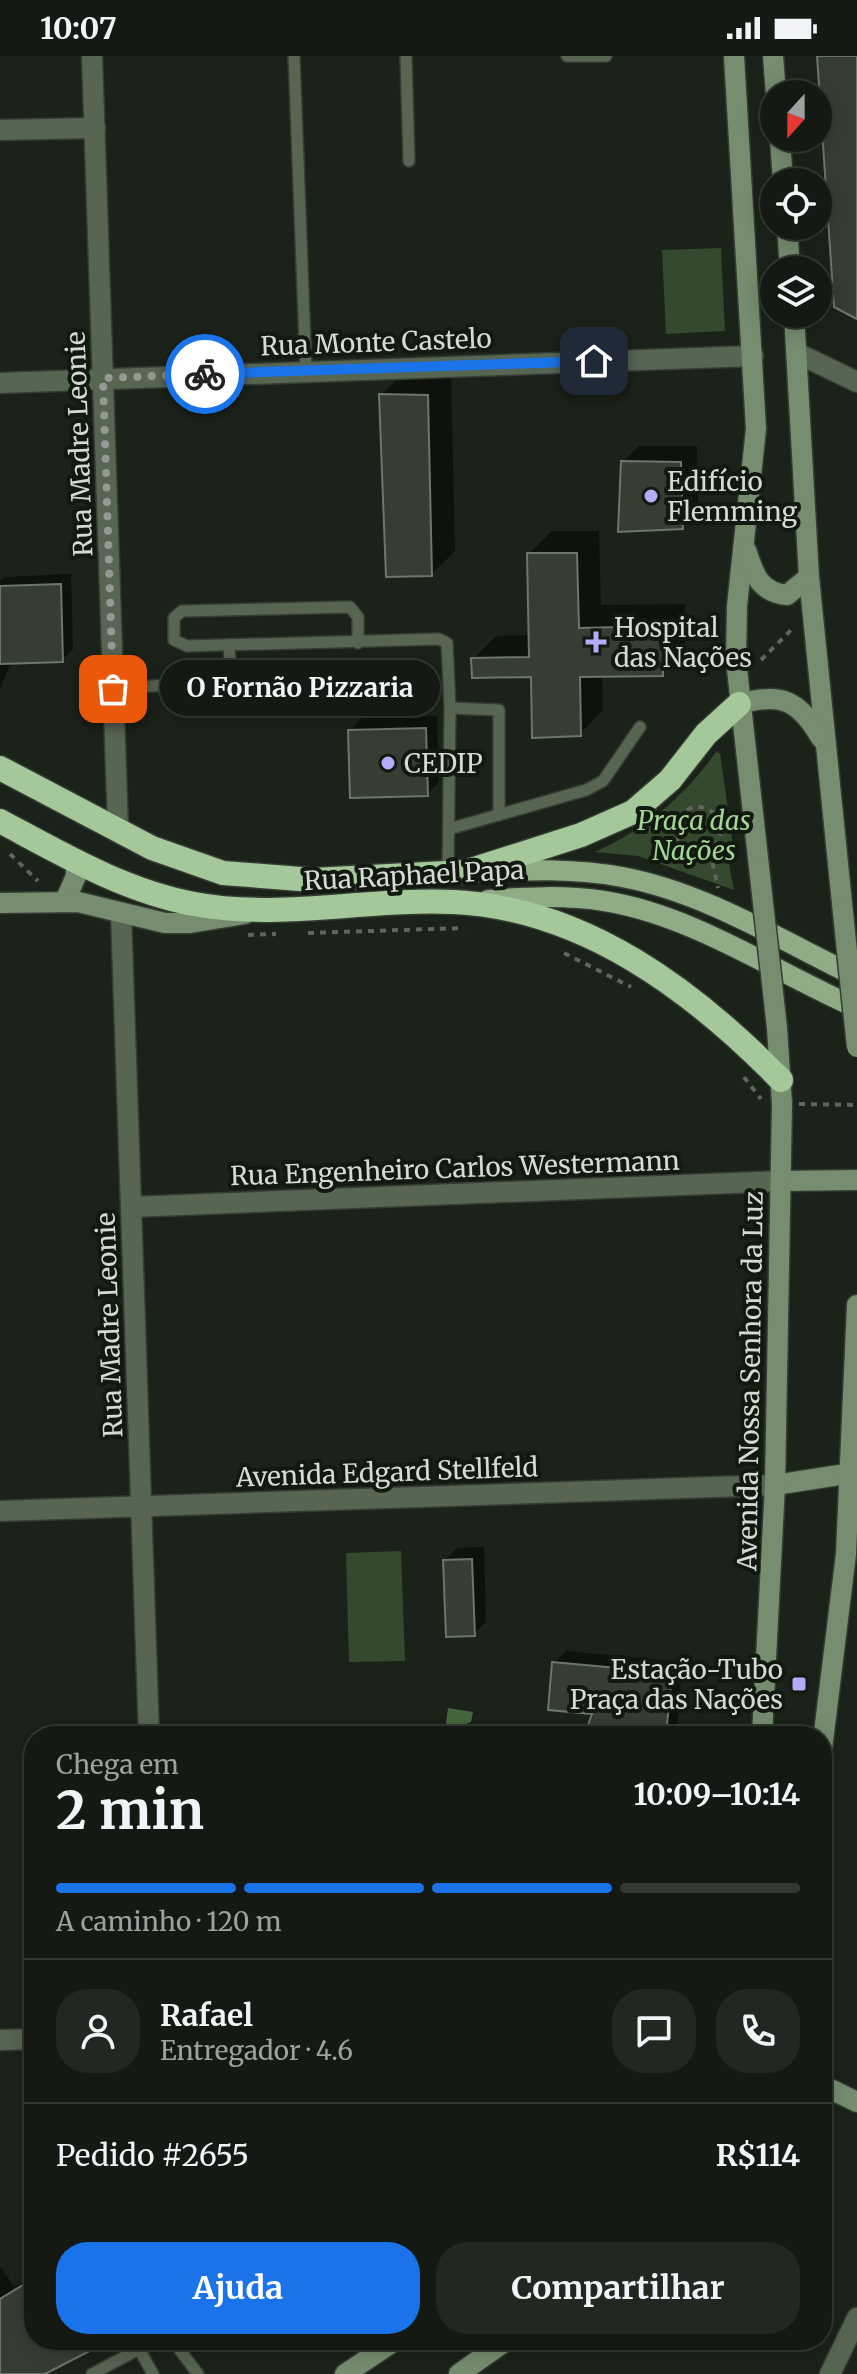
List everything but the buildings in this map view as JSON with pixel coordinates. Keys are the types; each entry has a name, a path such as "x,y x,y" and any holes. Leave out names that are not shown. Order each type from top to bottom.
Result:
{"highway":[{"path":"457,872 581,835 633,812 662,788 706,734 739,704"},
{"name":"Rua Raphael Papa","path":"0,768 179,859 244,877 313,880 457,872"},
{"path":"0,821 126,885 161,897 206,906 264,910"},
{"path":"455,902 534,918 622,953 667,979 705,1009 781,1080"},
{"name":"Rua Raphael Papa","path":"264,910 455,902"}],"main road":[{"name":"Avenida Nossa Senhora da Luz","path":"734,56 756,429 736,632 739,704 781,1080 775,1485 763,1726"},
{"path":"773,56 775,80"},
{"path":"795,328 809,577 823,741 857,1047"},
{"path":"744,542 754,574 762,586 775,594 787,595 809,577"},
{"path":"739,704 762,698 782,699 804,713 823,741"},
{"path":"64,855 76,862 76,876 65,901"},
{"name":"Rua Raphael Papa","path":"457,872 560,870 623,877 680,894 857,977"},
{"name":"Rua Raphael Papa","path":"455,902 571,897 644,911 678,923 857,1008"},
{"name":"Rua Raphael Papa","path":"0,903 65,901 156,921 190,923 264,910"},
{"path":"781,1181 857,1180"},
{"path":"825,1726 839,1628 855,1469 857,1305"},
{"path":"775,1485 855,1469"},
{"path":"832,2090 857,2102"},
{"path":"345,2374 374,2350"},
{"path":"366,2374 378,2350"},
{"path":"459,2374 493,2350"}],"street":[{"name":"Rua Madre Leonie","path":"92,56 118,830"},
{"path":"0,130 95,128"},
{"path":"797,353 857,382"},
{"name":"Rua Monte Castelo","path":"0,383 753,356"},
{"name":"Rua Madre Leonie","path":"121,913 149,1726"},
{"name":"Rua Engenheiro Carlos Westermann","path":"131,1207 781,1181"},
{"name":"Avenida Edgard Stellfeld","path":"0,1511 775,1485"},
{"path":"0,2040 24,2039"},
{"path":"830,2374 857,2318"}],"lane":[{"path":"294,56 306,370"},
{"path":"406,56 409,161"},
{"path":"567,56 606,56"},
{"path":"358,643 358,617 350,607 182,611 174,618 174,640 180,644 358,643 439,639 447,643 449,829 457,872"},
{"path":"229,645 231,680"},
{"path":"113,689 231,680 400,675"},
{"path":"450,708 499,710 499,815"},
{"path":"449,829 586,790 603,781 640,727"},
{"path":"92,2374 137,2350"},
{"path":"140,2350 153,2374"},
{"path":"180,2350 198,2374"}],"path":[{"path":"761,660 804,617"},
{"path":"699,806 713,811 721,824 720,839 710,851 694,853 681,846 675,832 678,817 699,806"},
{"path":"721,824 734,822"},
{"path":"6,850 40,884"},
{"path":"710,851 718,888"},
{"path":"299,933 468,928"},
{"path":"237,936 284,934"},
{"path":"554,948 643,995"},
{"path":"740,1072 764,1103"},
{"path":"806,1105 857,1105"}],"green space":[{"path":"721,248 725,331 666,334 662,250"},
{"name":"Praça das Nações","path":"716,752 720,753 734,853 727,854 734,890 638,856 595,852 631,833 663,810"},
{"path":"401,1551 405,1661 349,1662 346,1553"}],"shaded area":[{"path":"448,1708 473,1712 471,1722 446,1726"}],"way so far":[{"path":"113,689 103,378 205,374"}],"place":[{"name":"Edifício Flemming","path":"651,496"},
{"name":"Hospital das Nações","path":"596,642"},
{"name":"O Fornão Pizzaria","path":"113,689"},
{"name":"CEDIP","path":"388,763"},
{"name":"Estação-Tubo Praça das Nações","path":"799,1684"}],"route":[{"path":"205,374 594,361"}]}
